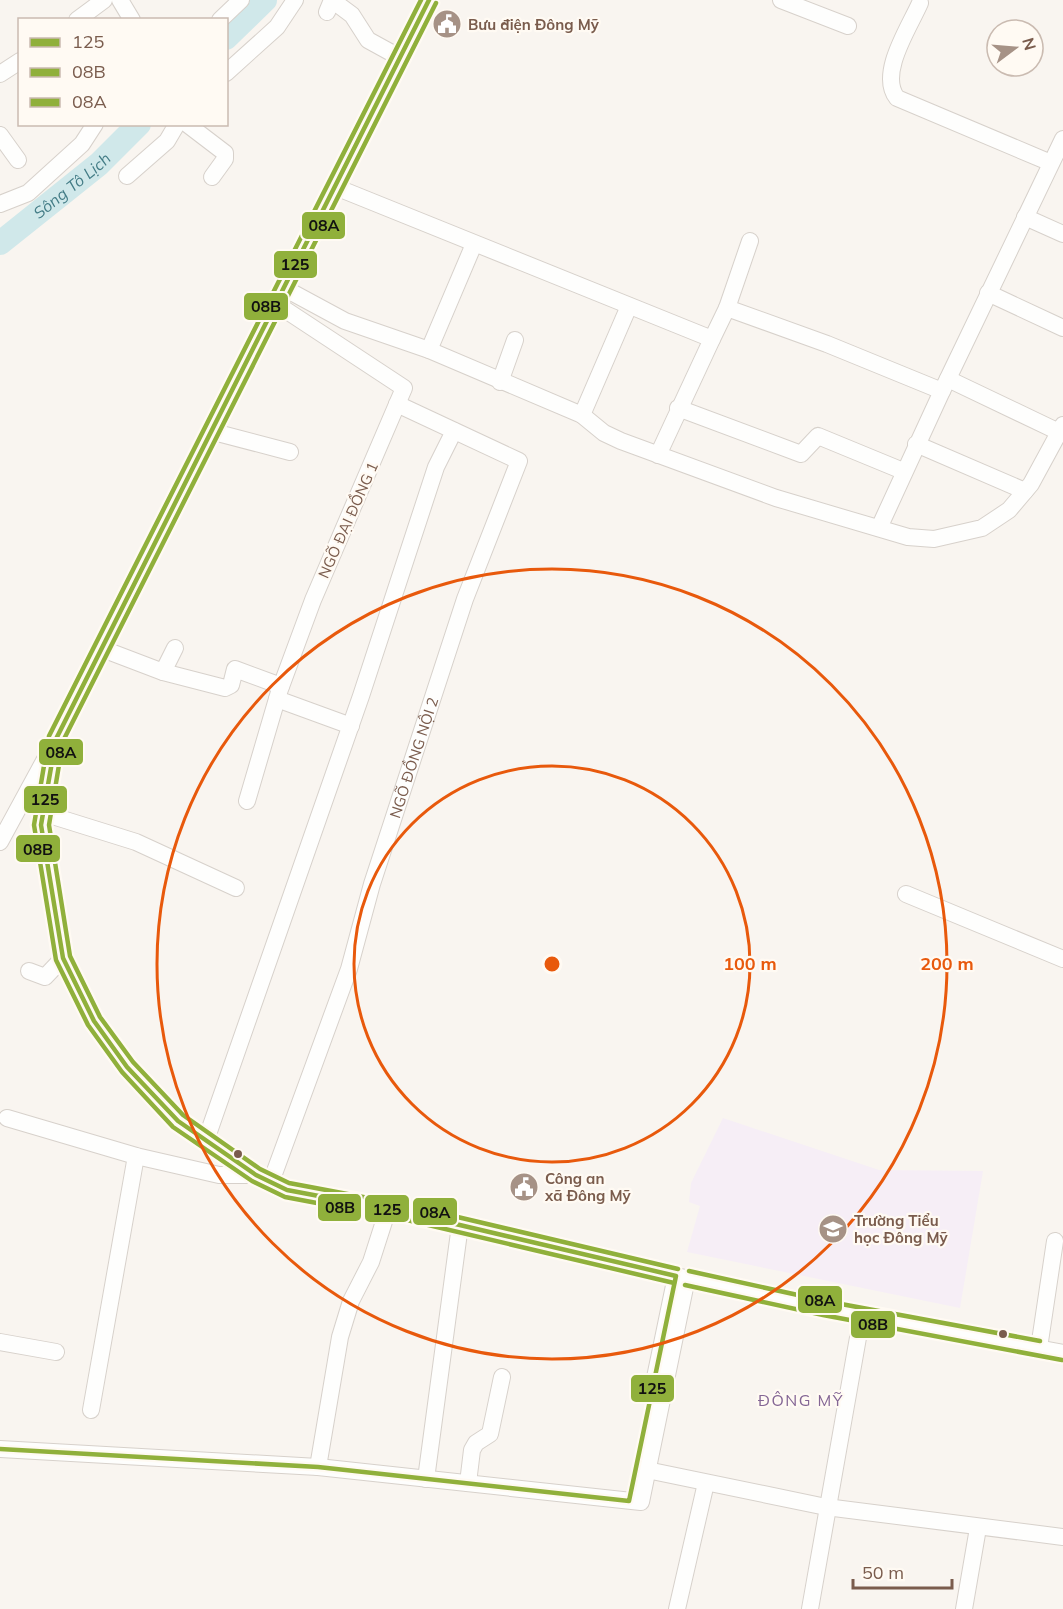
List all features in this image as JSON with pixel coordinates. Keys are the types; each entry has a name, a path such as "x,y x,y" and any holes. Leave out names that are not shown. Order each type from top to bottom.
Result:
{"street":[{"path":"80,18 104,0"},
{"path":"120,0 131,18"},
{"path":"222,18 241,0"},
{"path":"228,71 278,27 295,0"},
{"path":"327,12 332,0 352,15 368,40 399,57"},
{"path":"429,0 282,287 345,321 429,350 582,415 604,433 658,455 776,498 908,537 934,539 960,535 982,528 1003,515 1032,484 1061,429 945,385 727,308"},
{"path":"781,0 848,26"},
{"path":"918,1 891,69 890,82 897,98 1051,163"},
{"path":"0,74 18,64"},
{"path":"0,204 28,193 82,144 94,126"},
{"path":"127,176 167,141 176,126"},
{"path":"190,126 225,153 225,159 212,177"},
{"path":"0,135 18,160"},
{"path":"879,528 903,471 1063,139"},
{"path":"333,186 712,339"},
{"path":"1025,217 1063,234"},
{"path":"658,455 678,408 727,308 750,241"},
{"path":"429,350 474,244"},
{"path":"988,293 1063,328"},
{"path":"0,842 56,739 274,303 404,388 398,404"},
{"path":"582,415 629,306"},
{"path":"500,382 515,340"},
{"name":"NGÕ ĐỒNG NỘI 2","path":"264,1178 349,969 372,884 465,599 519,461 398,404"},
{"name":"NGÕ ĐẠI ĐỒNG 1","path":"247,801 279,692 345,521 366,482 398,404"},
{"path":"678,408 801,454 818,436 903,471"},
{"path":"210,431 290,452"},
{"path":"206,1140 351,726 436,467 454,431"},
{"path":"916,444 1025,491"},
{"path":"100,648 163,672 225,688 231,685 235,669 351,726"},
{"path":"163,672 175,648"},
{"path":"56,739 43,813 43,837 63,958 94,1021 127,1067 178,1121 264,1178 287,1190 388,1209 681,1277 862,1315 1063,1353"},
{"path":"43,813 136,842 236,888"},
{"path":"906,894 1063,959"},
{"path":"29,971 45,977 63,958"},
{"path":"2,1118 136,1156 219,1175 264,1178"},
{"path":"91,1410 136,1156"},
{"path":"318,1467 340,1337 351,1301 371,1262 388,1209"},
{"path":"426,1479 460,1225"},
{"path":"1039,1348 1055,1241"},
{"path":"0,1449 318,1467 640,1502 681,1277"},
{"path":"629,1501 681,1277"},
{"path":"810,1609 826,1507 862,1315"},
{"path":"0,1342 56,1352"},
{"path":"468,1483 472,1450 476,1443 490,1434 502,1377"},
{"path":"647,1470 826,1507 1063,1537"},
{"path":"677,1609 706,1483"},
{"path":"964,1609 978,1528"}],"shaded area":[{"name":"Trường Tiểu học Đông Mỹ","path":"723,1118 879,1170 983,1171 960,1308 687,1252 700,1206 689,1202 691,1183"}],"waterway":[{"name":"Sông Tô Lịch","path":"228,36 265,0"},
{"name":"Sông Tô Lịch","path":"0,243 99,164 137,126"}],"transit line":[{"name":"08B","path":"421,0 49,736 34,825 56,960 88,1025 122,1072 173,1127 252,1181 285,1197 407,1220 674,1283"},
{"name":"125","path":"429,0 56,739 41,825 63,958 94,1021 127,1067 178,1121 256,1175 287,1190 409,1213 676,1276"},
{"name":"08A","path":"436,3 63,741 49,825 70,956 100,1017 133,1062 183,1115 260,1169 289,1183 411,1206 678,1269"},
{"name":"08A","path":"689,1271 825,1301 1040,1341"},
{"name":"125","path":"629,1501 676,1276"},
{"name":"08B","path":"685,1285 823,1315 1062,1360"},
{"name":"125","path":"0,1449 318,1467 629,1501"}],"place":[{"name":"Bưu điện Đông Mỹ","path":"447,24"},
{"name":"Công an xã Đông Mỹ","path":"524,1187"},
{"name":"Trường Tiểu học Đông Mỹ","path":"833,1229"}],"district":[{"name":"ĐÔNG MỸ","path":"801,1400"}]}
